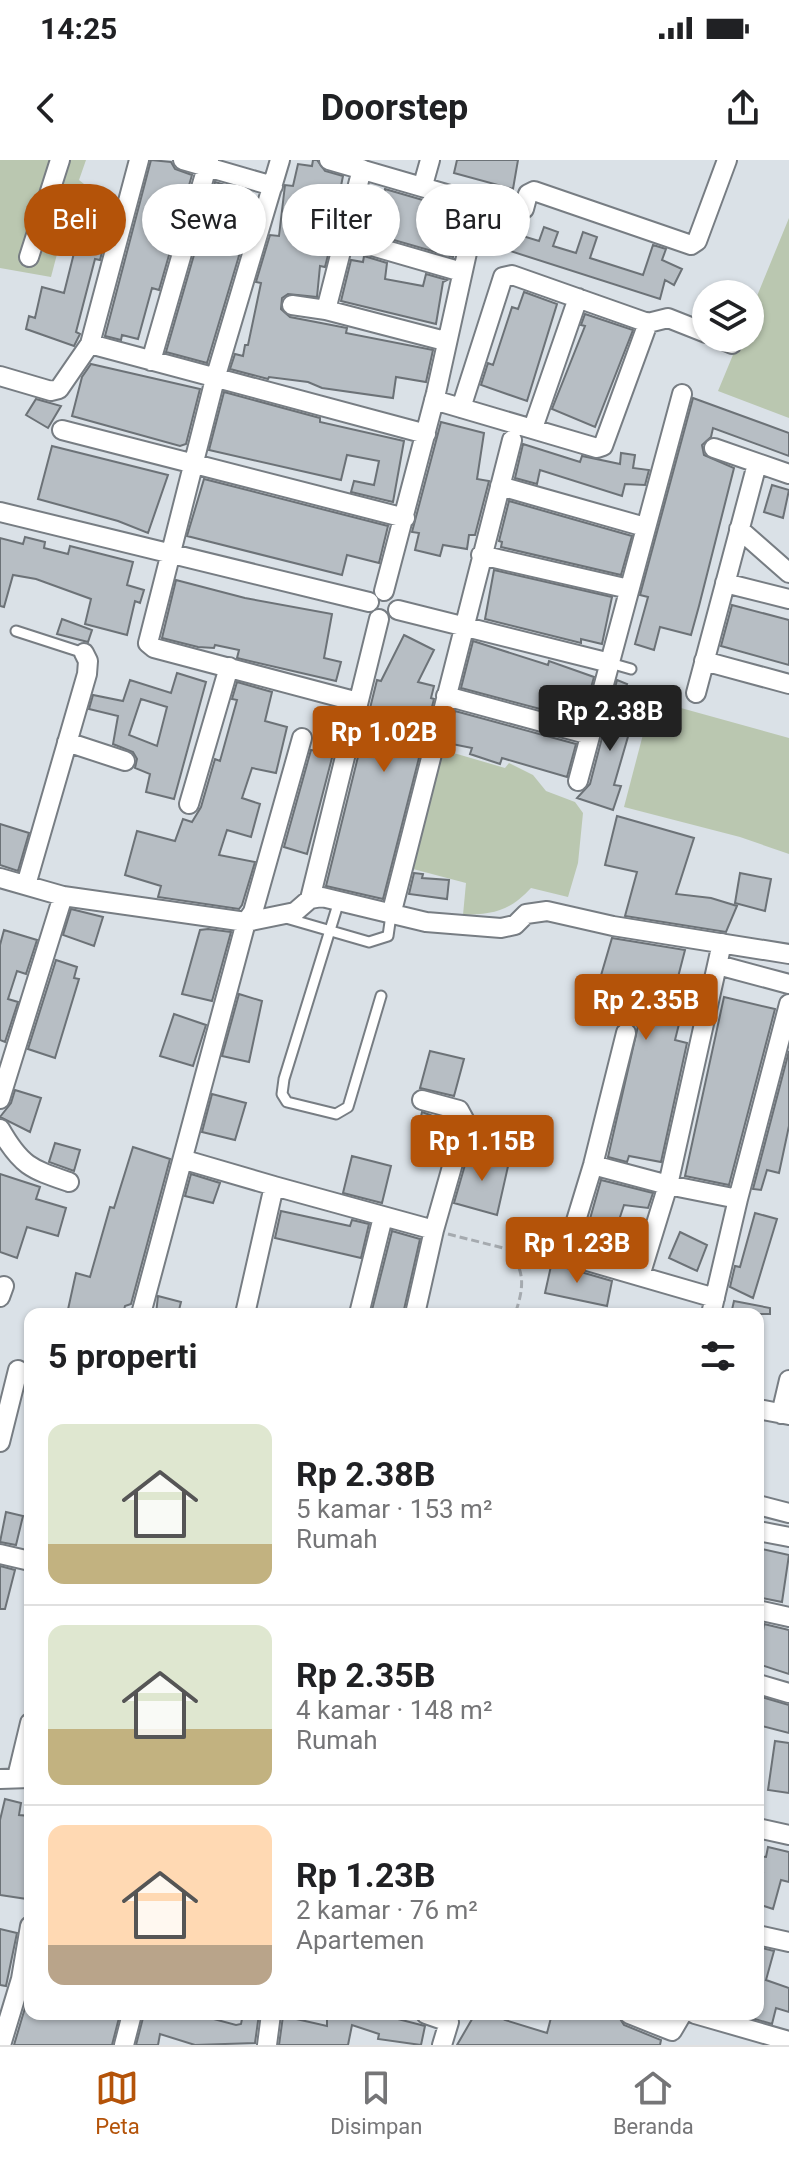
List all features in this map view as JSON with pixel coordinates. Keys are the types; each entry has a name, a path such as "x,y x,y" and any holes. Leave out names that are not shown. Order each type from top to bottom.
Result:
{"street":[{"path":"29,257 60,160"},
{"path":"0,376 51,391 59,389 90,344 139,160"},
{"path":"183,160 208,164 273,186"},
{"path":"280,160 192,462 148,643 154,648 358,702"},
{"path":"329,160 419,184"},
{"path":"423,184 430,160"},
{"path":"530,193 534,191 691,245 697,241 727,160"},
{"path":"151,361 208,164"},
{"path":"358,184 362,169"},
{"path":"400,254 462,272"},
{"path":"326,310 340,256"},
{"path":"398,610 387,620 379,619 370,610 405,518 466,256"},
{"path":"461,408 503,277 512,275 648,323 668,318 692,327"},
{"path":"533,428 578,298"},
{"path":"292,305 326,310 445,341"},
{"path":"90,344 215,379 430,418 461,408 597,448 603,446 648,323"},
{"path":"578,781 682,394"},
{"path":"62,430 405,518"},
{"path":"391,915 512,440"},
{"path":"714,448 789,474"},
{"path":"696,693 757,464"},
{"path":"500,486 645,527"},
{"path":"0,512 168,555 377,596 396,597 398,610"},
{"path":"739,529 789,573"},
{"path":"481,555 629,589"},
{"path":"725,583 789,599"},
{"path":"398,610 610,663"},
{"path":"310,899 379,619"},
{"path":"26,885 87,674 88,661 84,653"},
{"path":"704,661 789,684"},
{"path":"189,804 229,667"},
{"path":"446,696 590,735"},
{"path":"143,1308 185,1160 246,922 253,912 302,738"},
{"path":"67,742 125,761"},
{"path":"0,878 63,896 246,922 295,912 310,899 322,897 391,915 501,928 515,925 526,914 547,911 789,954"},
{"path":"0,1099 63,896"},
{"path":"640,1276 668,1185 722,943"},
{"path":"718,965 789,984"},
{"path":"626,1033 593,1165 568,1247 570,1256 640,1276 713,1306 789,1004"},
{"path":"416,1308 434,1230 465,1121 459,1110 422,1100"},
{"path":"0,1129 19,1160 29,1169 69,1182"},
{"path":"185,1160 434,1230"},
{"path":"593,1165 738,1199"},
{"path":"246,1308 274,1186"},
{"path":"360,1308 383,1217"},
{"path":"0,1442 18,1370"},
{"path":"764,1410 785,1415 789,1380"},
{"path":"764,1507 789,1513"},
{"path":"764,1532 789,1537"},
{"path":"0,1554 24,1560"},
{"path":"764,1611 789,1617"},
{"path":"764,1686 789,1693"},
{"path":"10,1781 24,1740"},
{"path":"764,1829 789,1835"},
{"path":"764,1936 789,1942"},
{"path":"1,2045 24,1961"},
{"path":"124,2045 130,2020"},
{"path":"267,2045 270,2020"},
{"path":"442,2045 449,2022 443,2020"},
{"path":"655,2020 675,2030 679,2020"},
{"path":"714,2020 789,2044"}],"lane":[{"path":"16,631 84,653"},
{"path":"610,663 631,669"},
{"path":"339,901 284,1079 282,1094 287,1102 336,1114 348,1107 381,996"},
{"path":"279,916 369,942 388,936 391,915"}],"path":[{"path":"434,1230 507,1249 520,1264 523,1290 517,1308"}],"green space":[{"path":"0,160 86,160 79,180 84,184 24,184 24,256 57,256 51,277 0,268"},
{"path":"789,218 789,418 718,391 734,352 764,352 764,280"},
{"path":"652,700 789,738 789,854 740,837 624,807"},
{"path":"440,749 505,768 509,763 533,775 546,791 575,802 583,813 578,863 568,897 531,888 516,902 500,910 463,915 466,883 413,869"}],"building":[{"path":"151,160 171,162 175,169 192,175 189,184 145,184"},
{"path":"313,160 317,160 325,171 343,176 341,184 293,184 298,164 312,166"},
{"path":"457,160 518,160 514,184 495,184 454,173"},
{"path":"400,193 416,198 416,246 400,242"},
{"path":"142,194 142,256 169,256 159,290 152,288 138,339 122,335 121,340 105,336"},
{"path":"282,210 282,256 328,256 325,267 320,266 317,297 288,294 282,298 281,309 290,317 347,328 346,333 433,350 426,382 396,377 393,398 322,388 308,382 268,379 230,369 235,354 243,356 245,345 248,345 261,283 256,282 270,235 279,236"},
{"path":"544,227 558,232 553,246 576,253 583,232 597,237 590,258 643,275 653,245 666,249 662,260 682,269 674,285 665,280 660,299 526,256 530,256 530,238 539,241"},
{"path":"73,256 101,256 100,260 95,259 76,332 80,334 74,346 26,329 29,316 35,318 42,287 64,293"},
{"path":"194,256 239,256 207,363 166,352"},
{"path":"364,256 387,263 385,279 423,286 426,274 447,280 443,282 436,324 341,301 351,260 363,262"},
{"path":"524,292 557,304 527,401 481,385 488,363 493,365 512,307 518,309"},
{"path":"585,314 633,330 595,427 552,409 585,326 581,325"},
{"path":"91,364 200,389 186,444 180,446 72,416 82,377"},
{"path":"224,392 320,418 320,422 404,441 393,502 351,492 354,481 374,485 379,461 347,455 341,480 209,450"},
{"path":"693,398 789,433 789,456 713,428 711,437 702,445 704,455 734,468 699,606 691,635 660,627 654,650 635,644 648,597 640,595"},
{"path":"36,399 61,406 48,428 26,415"},
{"path":"441,422 484,433 477,479 489,481 475,535 469,535 467,549 443,545 440,556 415,550 419,533 412,532"},
{"path":"523,444 580,462 582,456 620,464 621,453 635,455 633,468 649,470 645,485 625,484 622,496 540,470 537,484 515,478"},
{"path":"52,446 168,475 148,533 118,521 38,499"},
{"path":"204,479 388,526 379,563 347,555 342,575 187,536"},
{"path":"772,485 789,490 783,518 764,512"},
{"path":"509,501 632,536 621,575 501,547 502,542 499,541"},
{"path":"25,537 45,542 44,548 68,554 70,546 133,562 127,585 144,590 140,603 135,601 127,635 85,624 91,599 36,579 13,575 4,607 0,606 0,538 23,544"},
{"path":"494,570 612,597 602,644 581,639 581,643 485,619"},
{"path":"176,580 245,598 332,614 324,658 341,662 336,681 237,658 239,650 215,645 214,648 198,647 162,638"},
{"path":"732,605 789,620 789,665 721,646"},
{"path":"62,619 92,630 88,642 57,634"},
{"path":"404,635 434,650 418,682 434,686 431,698 434,699 383,899 326,886 377,680 381,681"},
{"path":"473,641 548,665 549,661 594,677 582,720 461,688"},
{"path":"177,673 206,682 174,799 146,792 150,774 135,768 137,759 133,752 113,744 118,716 89,709 93,695 123,701 130,680 171,693","holes":["141,699 167,707 157,746 129,735"]},
{"path":"617,680 627,684 619,702 636,709 614,785 621,786 613,810 577,798 590,784"},
{"path":"237,682 272,692 265,721 287,727 276,773 252,768 242,798 260,804 251,837 227,830 219,855 255,862 242,905 239,909 158,897 161,886 125,875 137,831 175,841 183,819 192,822 201,807 215,759 220,761 237,700 232,699"},
{"path":"455,711 576,744 567,777 502,758 500,764 470,754 472,748 447,743"},
{"path":"311,750 333,754 307,854 284,847"},
{"path":"617,816 694,838 676,894 711,898 737,906 726,932 625,916 637,872 605,865"},
{"path":"0,824 29,833 18,871 0,865"},
{"path":"414,873 423,874 422,878 449,880 447,899 409,894"},
{"path":"740,873 771,879 765,911 735,903"},
{"path":"71,909 103,917 94,946 63,935"},
{"path":"4,930 37,940 26,974 17,971 8,999 18,1002 5,1042 0,1040 0,945"},
{"path":"200,930 231,932 212,1001 182,994"},
{"path":"612,938 685,950 677,981 689,984 675,1040 687,1043 661,1162 629,1156 627,1162 608,1157 638,1026 624,1021 626,1014 592,1006"},
{"path":"56,960 77,967 74,978 79,979 55,1058 28,1049"},
{"path":"239,994 262,1001 249,1062 222,1056"},
{"path":"724,997 775,1009 729,1185 685,1176"},
{"path":"174,1014 206,1025 193,1066 160,1056"},
{"path":"430,1051 464,1059 454,1096 420,1088"},
{"path":"789,1051 789,1126 779,1173 767,1170 761,1190 753,1189"},
{"path":"15,1090 41,1098 30,1132 0,1117 11,1103"},
{"path":"212,1094 246,1103 235,1140 202,1132"},
{"path":"422,1112 452,1123 442,1158 413,1151"},
{"path":"55,1143 80,1150 74,1171 49,1162"},
{"path":"133,1147 170,1159 131,1304 124,1308 68,1308 76,1273 90,1277 110,1207 114,1208"},
{"path":"469,1151 509,1162 497,1215 454,1203"},
{"path":"352,1156 391,1166 382,1203 343,1193"},
{"path":"0,1174 40,1187 36,1199 66,1208 58,1236 27,1227 17,1258 0,1252"},
{"path":"191,1174 220,1183 213,1203 185,1196"},
{"path":"601,1180 653,1193 648,1208 624,1205 616,1229 619,1230 617,1238 638,1242 632,1261 582,1247"},
{"path":"281,1211 350,1226 352,1220 369,1224 361,1258 275,1238"},
{"path":"755,1213 777,1219 753,1298 730,1287 735,1266 740,1267"},
{"path":"392,1231 420,1239 404,1308 373,1308"},
{"path":"680,1232 707,1245 697,1271 669,1258"},
{"path":"553,1257 567,1268 612,1281 607,1306 545,1293"},
{"path":"158,1296 181,1302 180,1308 157,1308"},
{"path":"734,1301 770,1308 770,1314 764,1314 764,1308 732,1308"},
{"path":"6,1512 23,1516 16,1545 0,1542"},
{"path":"764,1549 789,1555 782,1602 764,1598"},
{"path":"0,1566 15,1570 5,1609 0,1609"},
{"path":"764,1624 789,1630 789,1674 764,1666"},
{"path":"764,1698 789,1705 789,1733 764,1727"},
{"path":"775,1741 789,1743 789,1793 768,1790"},
{"path":"5,1799 21,1803 19,1815 24,1815 24,1899 0,1895 0,1820"},
{"path":"768,1847 789,1852 789,1882 781,1880 773,1909 764,1906"},
{"path":"0,1929 17,1933 6,1986 0,1985"},
{"path":"764,1948 774,1951 766,1980 789,1988 789,2012 776,2008 772,2024 758,2020 764,2020"},
{"path":"24,2011 24,2020 118,2020 112,2045 14,2045"},
{"path":"142,2020 217,2020 236,2025 241,2024 242,2020 258,2020 255,2043 195,2045 160,2034 158,2045 136,2045"},
{"path":"282,2020 301,2020 327,2026 327,2020 402,2020 425,2026 421,2045 378,2039 379,2034 352,2025 348,2045 279,2045"},
{"path":"472,2020 505,2020 547,2033 550,2020 621,2020 624,2025 661,2040 660,2045 457,2045"}]}
